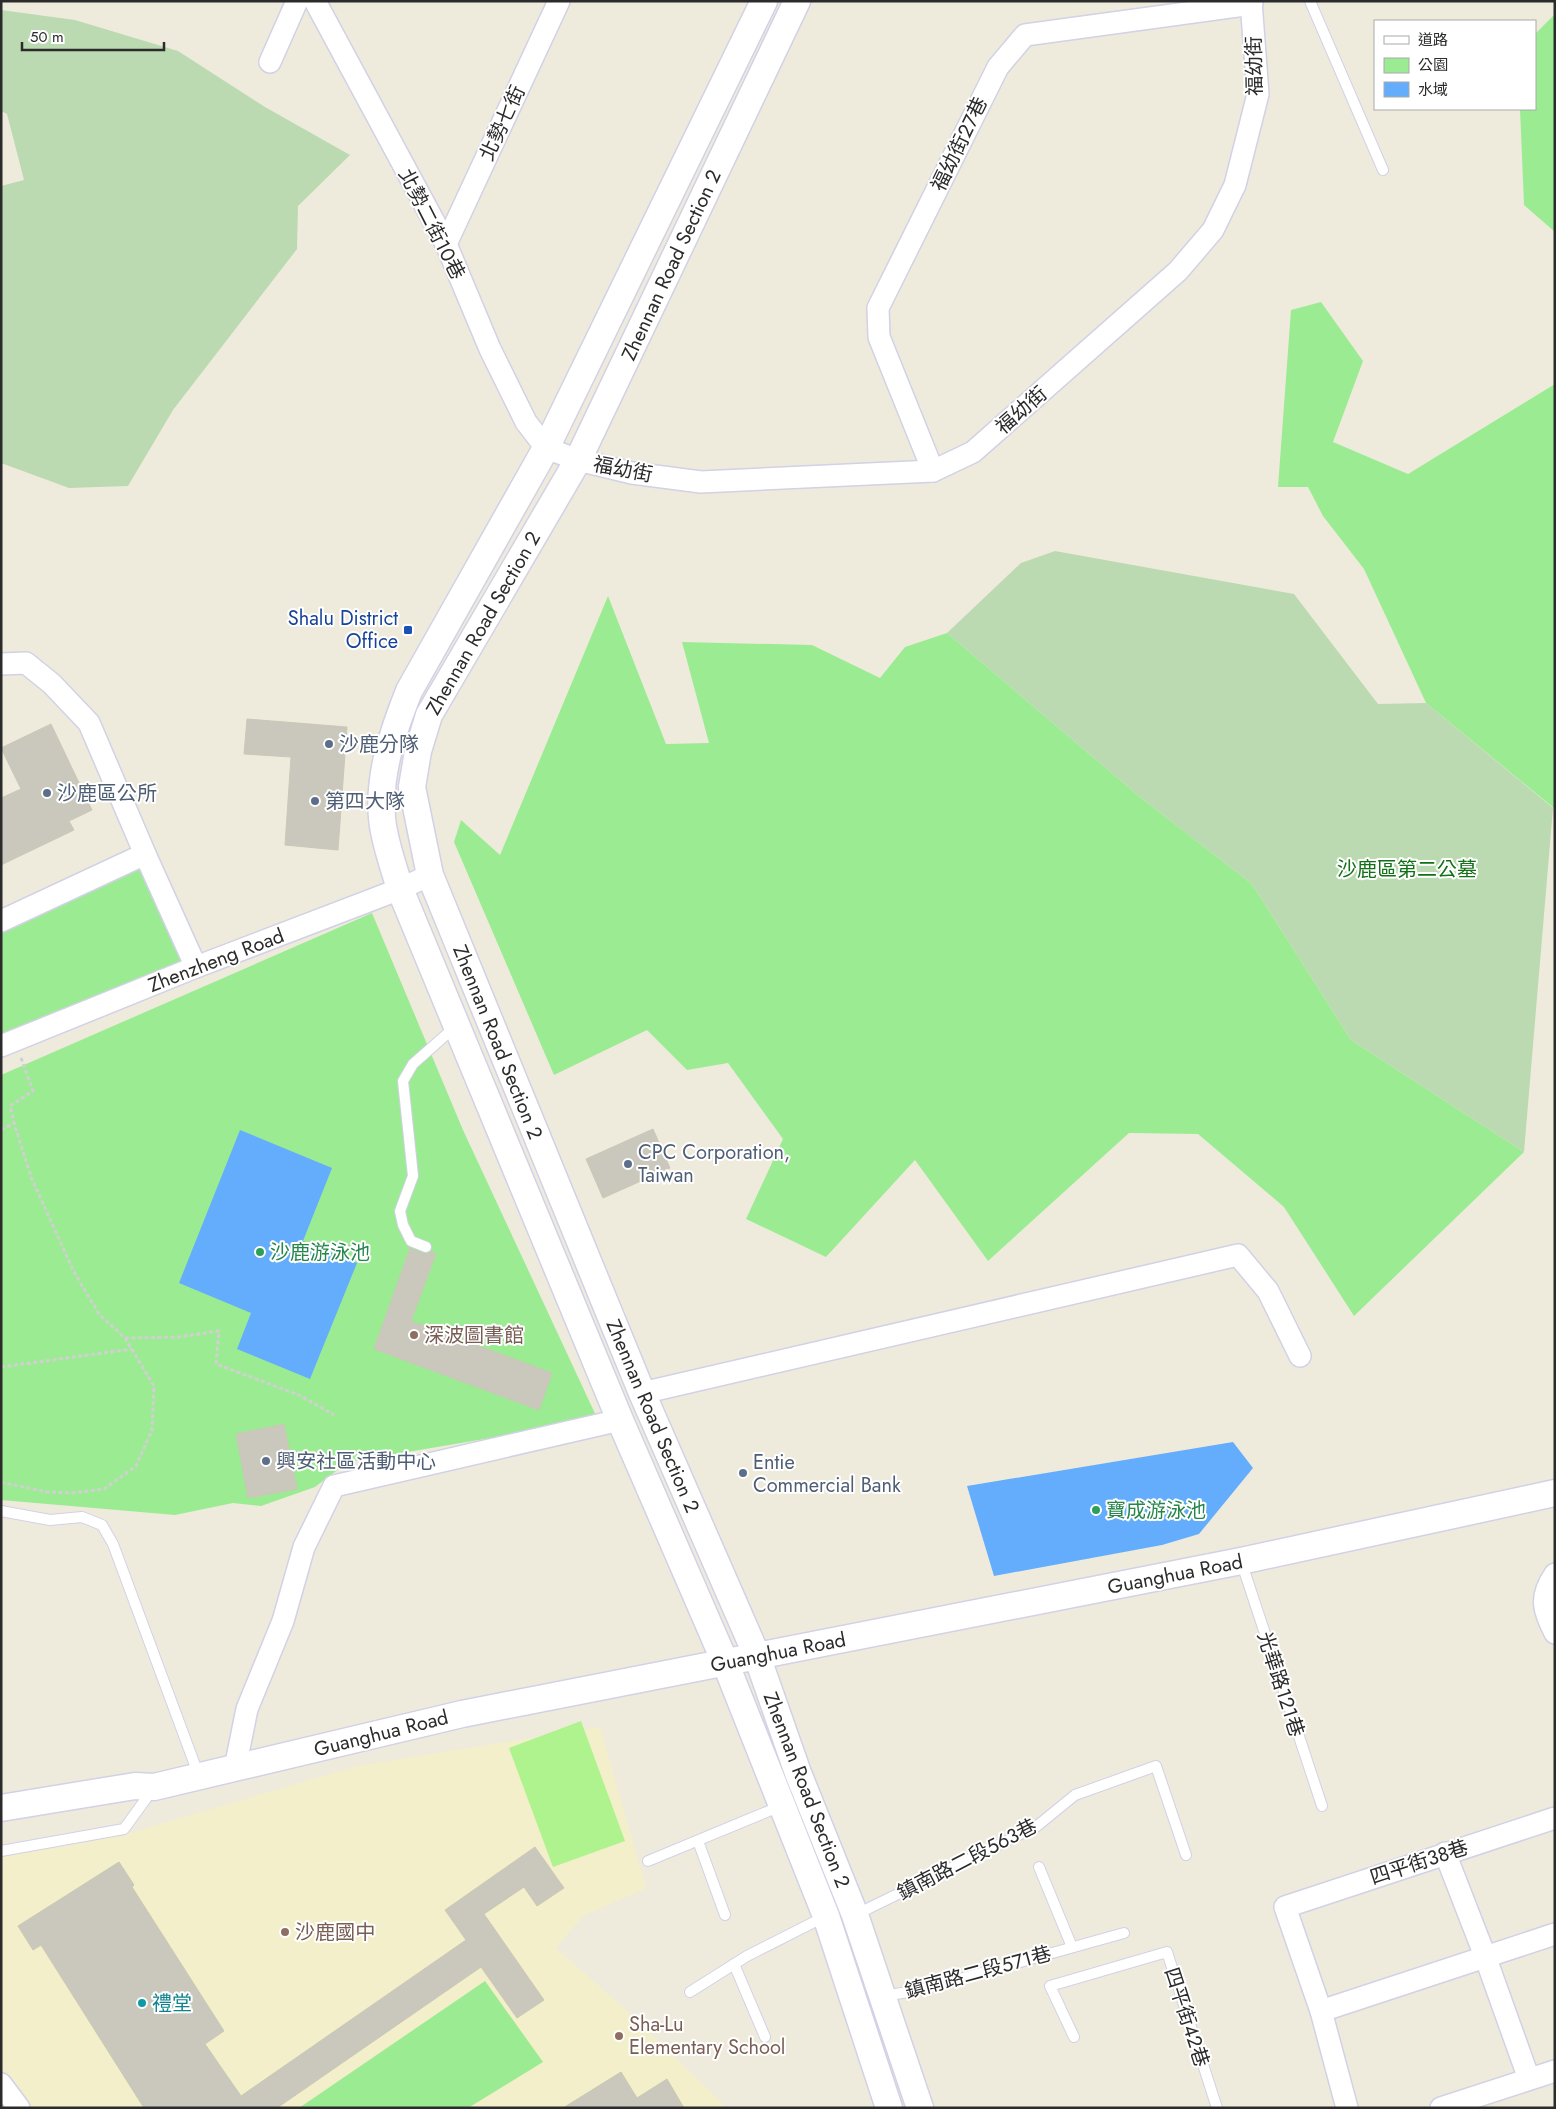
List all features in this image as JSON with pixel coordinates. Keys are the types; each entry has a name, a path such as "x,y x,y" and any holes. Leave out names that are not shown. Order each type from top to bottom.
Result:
{"street":[{"path":"270,62 297,1"},
{"name":"北勢二街10巷","path":"315,1 446,244 490,349 526,422 546,448"},
{"name":"北勢七街","path":"446,244 559,1"},
{"name":"Zhennan Road Section 2","path":"764,1 546,448 409,691 392,733 383,778 382,819 400,889 620,1420 725,1662 826,1916 889,2108"},
{"name":"Zhennan Road Section 2","path":"797,1 578,460 429,715 418,751 412,787 430,875 642,1393 757,1656 798,1773 855,1915 884,1996 920,2108"},
{"name":"福幼街","path":"546,448 578,460 632,473 701,482 933,471 973,452 1178,271 1213,230 1235,185 1258,94 1254,2"},
{"name":"福幼街27巷","path":"933,471 879,337 878,308 998,67 1024,35 1254,2"},
{"path":"1,664 26,663 52,684 89,723 196,967"},
{"path":"1,921 145,854"},
{"name":"Zhenzheng Road","path":"8,1043 196,967 400,889 430,875"},
{"path":"642,1393 1238,1255 1268,1291 1300,1356"},
{"path":"235,1768 247,1709 283,1622 304,1547 334,1486 620,1420"},
{"name":"Guanghua Road","path":"1,1808 135,1786 154,1787 462,1714 1241,1561 1555,1492"},
{"path":"1555,1574 1547,1584 1543,1609 1555,1633"},
{"name":"四平街38巷","path":"1321,2011 1285,1907 1555,1818"},
{"path":"1445,1853 1530,2079"},
{"path":"1347,2108 1321,2011 1555,1934"},
{"path":"1441,2108 1555,2071"},
{"path":"1,2084 19,2108"}],"lane":[{"path":"1310,1 1383,170"},
{"path":"426,1247 411,1241 403,1225 400,1211 413,1176 403,1082 413,1064 457,1025"},
{"path":"1,1511 50,1520 82,1517 102,1525 113,1544 200,1777"},
{"name":"光華路121巷","path":"1241,1561 1322,1806"},
{"name":"鎮南路二段563巷","path":"855,1915 1037,1826 1075,1794 1156,1766 1186,1855"},
{"path":"1,1851 124,1829 154,1787"},
{"path":"648,1862 782,1805"},
{"path":"698,1841 725,1915"},
{"name":"鎮南路二段571巷","path":"1039,1867 1072,1947"},
{"path":"690,1992 734,1964 826,1916"},
{"name":"鎮南路二段571巷","path":"884,1996 920,1990 1124,1933"},
{"name":"四平街42巷","path":"1074,2037 1050,1986 1167,1952 1217,2108"},
{"path":"734,1964 765,2037"}],"path":[{"path":"1,1482 46,1492 79,1492 104,1489 136,1466 152,1430 154,1386 124,1338 99,1314 73,1270 31,1178 10,1106 33,1091 8,1043"},
{"path":"1,1130 14,1123"},
{"path":"124,1338 179,1337 219,1331 216,1364 299,1394 334,1414"},
{"path":"1,1367 132,1349"}],"shaded area":[{"name":"沙鹿國中","path":"600,1727 646,1888 583,1916 556,1948 627,2011 727,2108 23,2108 1,2083 1,1853 70,1839 133,1832 358,1766"}],"green space":[{"path":"1,10 75,20 178,51 265,107 350,155 298,206 297,249 173,410 128,486 69,488 1,463 1,186 24,180 7,114 1,111"},
{"path":"1555,14 1555,232 1524,205 1520,110 1536,110 1536,33"},
{"path":"1321,302 1363,361 1333,442 1408,474 1555,384 1555,809 1426,703 1364,569 1323,516 1308,487 1278,487 1291,310"},
{"name":"沙鹿區第二公墓","path":"1055,551 1294,594 1378,704 1426,703 1553,808 1524,1152 1351,1040 1252,884 1140,797 947,633 1021,563"},
{"path":"608,596 666,744 709,743 682,642 812,645 880,678 905,647 947,633 1140,797 1252,884 1351,1040 1524,1152 1354,1316 1284,1207 1198,1134 1129,1133 988,1261 915,1160 826,1257 746,1219 783,1139 728,1063 687,1070 647,1030 554,1075 454,842 461,820 500,855"},
{"path":"139,864 186,963 1,1040 1,928"},
{"path":"372,913 463,1130 598,1420 348,1462 315,1487 261,1506 233,1503 175,1515 1,1500 1,1075"},
{"path":"581,1721 625,1841 553,1867 509,1748"},
{"path":"485,1981 543,2062 468,2108 299,2108"}],"water":[{"name":"沙鹿游泳池","path":"240,1130 332,1168 303,1241 357,1263 310,1379 237,1349 251,1313 179,1283"},
{"name":"寶成游泳池","path":"1233,1442 1253,1468 1199,1534 1162,1545 994,1576 967,1486"}],"building":[{"name":"第四大隊","path":"247,719 347,727 338,850 285,845 291,757 244,754"},
{"name":"沙鹿區公所","path":"51,724 92,810 69,821 74,830 1,865 1,798 21,789 1,748"},
{"name":"CPC Corporation, Taiwan","path":"653,1129 670,1168 603,1198 586,1159"},
{"name":"深波圖書館","path":"410,1248 424,1254 436,1253 411,1321 552,1373 539,1410 374,1349"},
{"name":"興安社區活動中心","path":"284,1424 297,1489 248,1498 236,1434"},
{"path":"535,1847 564,1888 537,1906 524,1887 484,1914 544,2000 517,2018 481,1967 277,2108 144,2108 41,1945 33,1950 18,1926 119,1862 134,1885 132,1887 224,2031 205,2044 241,2096 466,1940 445,1910"},
{"path":"621,2072 637,2098 667,2079 684,2108 563,2108"}],"place":[{"name":"Shalu District Office","path":"408,630"},
{"name":"沙鹿分隊","path":"329,744"},
{"name":"沙鹿區公所","path":"47,793"},
{"name":"第四大隊","path":"315,801"},
{"name":"CPC Corporation, Taiwan","path":"628,1164"},
{"name":"沙鹿游泳池","path":"260,1252"},
{"name":"深波圖書館","path":"414,1335"},
{"name":"興安社區活動中心","path":"266,1461"},
{"name":"Entie Commercial Bank","path":"743,1473"},
{"name":"寶成游泳池","path":"1096,1510"},
{"name":"沙鹿國中","path":"285,1932"},
{"name":"禮堂","path":"142,2003"},
{"name":"Sha-Lu Elementary School","path":"619,2036"}]}
